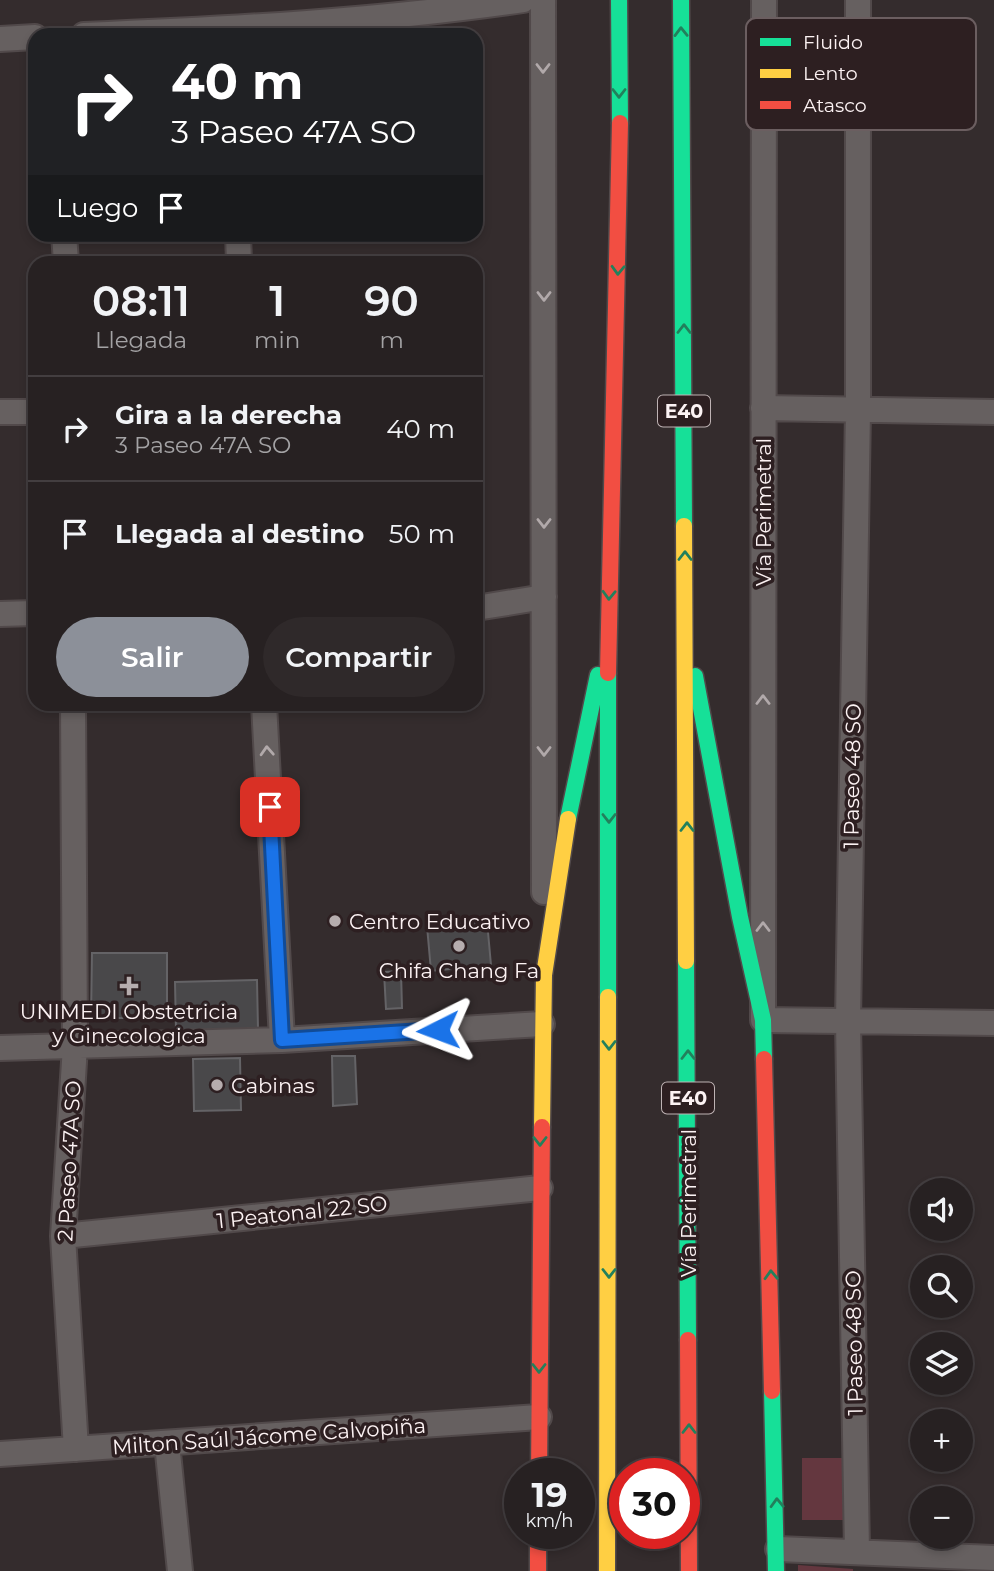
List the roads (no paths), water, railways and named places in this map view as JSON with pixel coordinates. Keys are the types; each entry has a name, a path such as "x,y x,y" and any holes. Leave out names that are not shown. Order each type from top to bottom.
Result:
{"main road":[{"path":"607,1571 608,627 620,201 619,0"},
{"name":"Vía Perimetral","path":"681,0 690,1571"},
{"name":"Vía Perimetral","path":"686,624 740,917 764,1020 777,1560"},
{"path":"538,1458 544,975 571,801 608,627"},
{"path":"538,1549 538,1571"}],"street":[{"path":"270,28 523,0"},
{"path":"543,0 544,975"},
{"name":"1 Paseo 48 SO","path":"858,0 858,18"},
{"path":"0,39 28,37"},
{"name":"Vía Perimetral","path":"764,130 764,1020"},
{"name":"1 Paseo 48 SO","path":"857,1552 848,1021 858,410 858,130"},
{"path":"762,408 994,412"},
{"path":"0,412 28,412"},
{"path":"483,607 544,597"},
{"path":"0,614 28,614"},
{"name":"2 Paseo 47A SO","path":"73,711 75,1046 63,1236 76,1449"},
{"path":"264,711 282,1040"},
{"path":"764,1020 994,1023"},
{"path":"0,1048 282,1040 542,1024"},
{"name":"1 Peatonal 22 SO","path":"63,1236 540,1188"},
{"name":"Milton Saúl Jácome Calvopiña","path":"0,1454 539,1417"},
{"path":"167,1443 180,1571"},
{"path":"777,1560 857,1552 994,1558"}],"place":[{"name":"Centro Educativo","path":"335,921"},
{"name":"Chifa Chang Fa","path":"459,946"},
{"name":"UNIMEDI Obstetricia y Ginecologica","path":"129,986"},
{"name":"Cabinas","path":"217,1085"}]}
